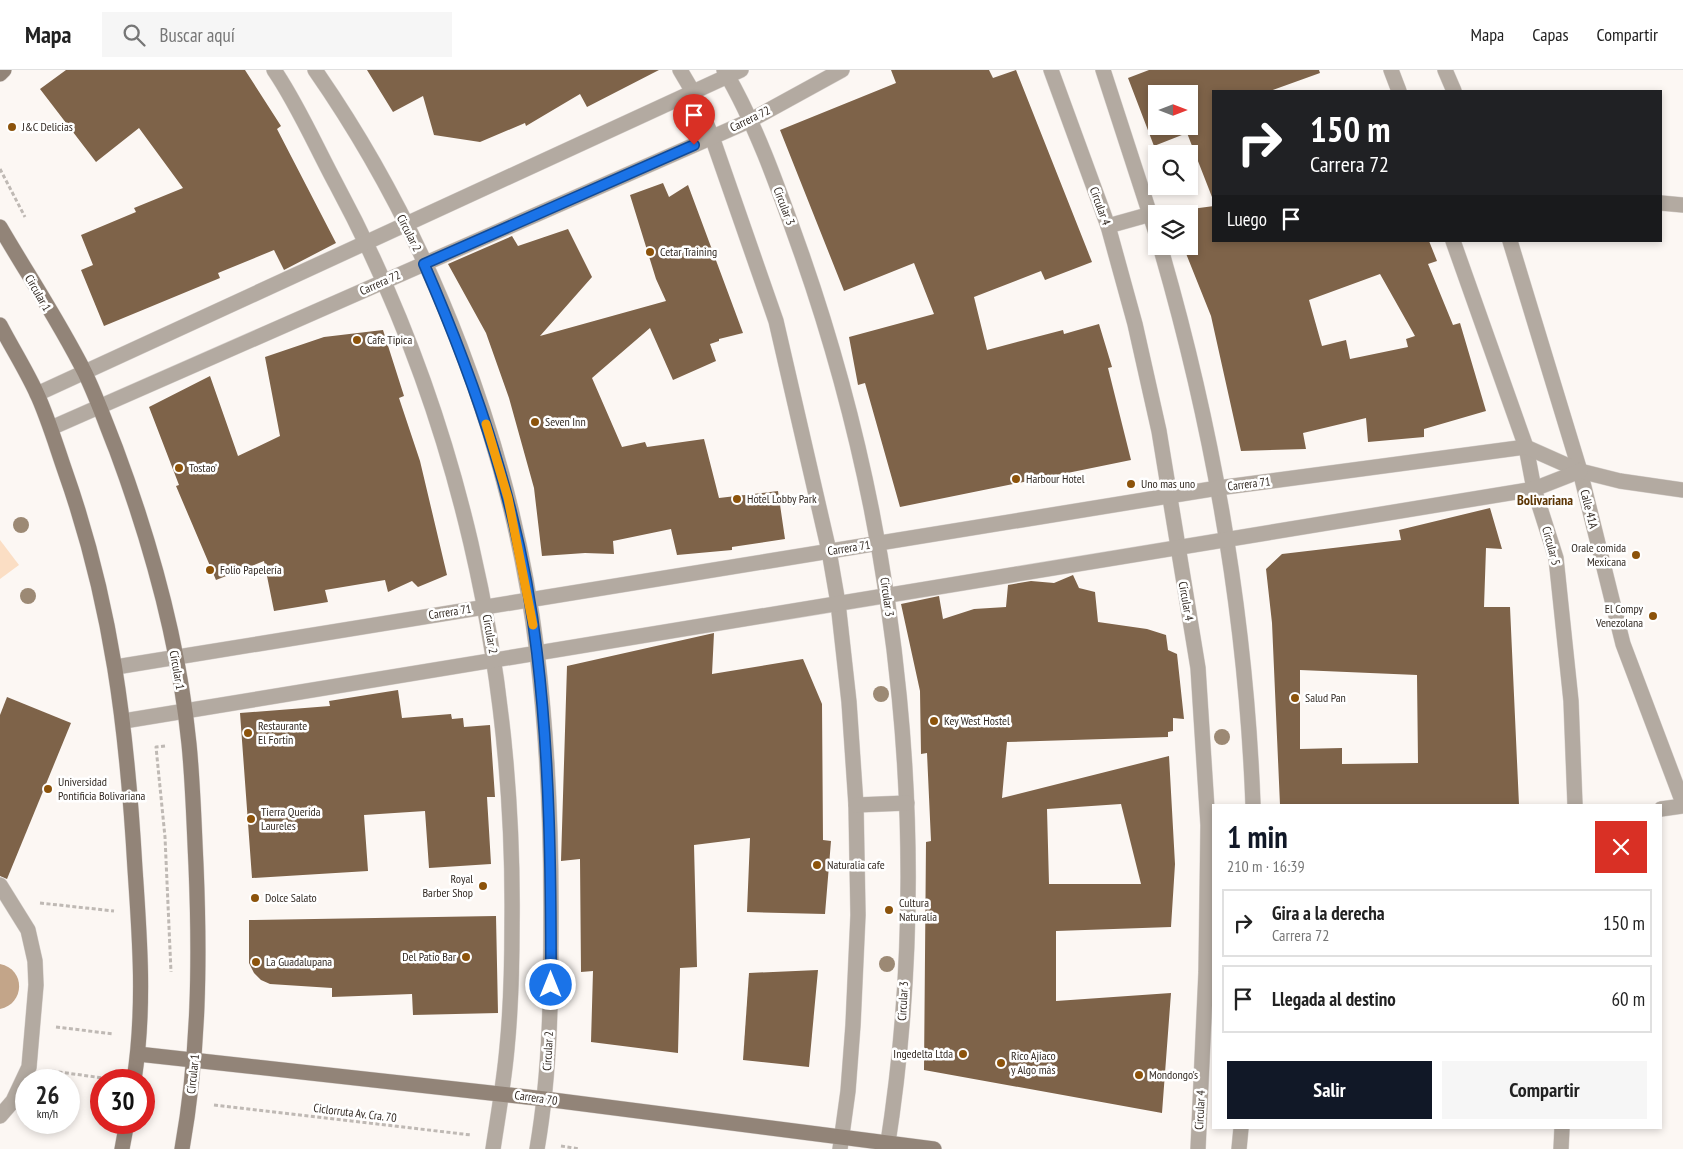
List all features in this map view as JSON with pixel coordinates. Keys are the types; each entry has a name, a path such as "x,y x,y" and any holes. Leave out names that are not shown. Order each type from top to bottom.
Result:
{"street":[{"path":"0,74 4,70"},
{"name":"Circular 2","path":"274,70 368,243 420,368 456,480 485,607 494,660 506,757 513,860 512,964 507,1049 493,1149"},
{"name":"Circular 2","path":"314,70 363,145 405,225 451,325 482,411 508,498 529,600 537,653 546,758 551,871 551,985 545,1099 536,1149"},
{"path":"680,70 694,92 712,137 776,321 829,551 838,603 849,702 856,805 858,915 853,1025 848,1091 841,1143"},
{"name":"Carrera 72","path":"51,428 712,137 749,120 842,70"},
{"name":"Circular 4","path":"1051,70 1108,226 1135,324 1159,431 1198,668 1211,825 1198,1149"},
{"path":"1103,70 1148,205"},
{"path":"1391,70 1399,90"},
{"path":"1445,70 1454,90"},
{"path":"37,394 694,92 731,72"},
{"name":"Circular 3","path":"731,72 782,199 820,308 852,420 887,595 902,731 907,803 907,916 901,1028 888,1146"},
{"path":"1662,203 1683,205"},
{"path":"1108,226 1148,215"},
{"name":"Circular 1","path":"0,227 85,373 100,407 130,488 155,572 175,657 184,711 193,794 199,930 199,1000 195,1061 182,1149"},
{"name":"Circular 5","path":"1452,242 1526,447 1534,490 1556,558 1571,701 1575,804"},
{"name":"Calle 41A","path":"1510,242 1580,470 1623,644 1683,804"},
{"path":"1162,255 1200,396 1227,539 1245,682 1252,804"},
{"path":"0,325 37,394 78,506 100,586 116,667 124,721 139,931 141,997 136,1069"},
{"path":"1526,447 1580,470 1620,481 1683,490"},
{"name":"Carrera 71","path":"116,667 1218,488 1526,447"},
{"path":"124,721 1534,490 1580,470"},
{"path":"856,805 907,803"},
{"path":"1662,809 1683,804"},
{"path":"0,885 28,930 35,961 36,985 29,1067 13,1101 0,1116"},
{"name":"Carrera 70","path":"138,1054 545,1099 841,1143 934,1149"},
{"path":"1239,1149 1241,1129"},
{"path":"1561,1149 1562,1129"},
{"path":"122,1149 125,1134"}],"path":[{"path":"10,899 115,911"},
{"path":"78,1031 115,1034"},
{"name":"Ciclorruta Av. Cra. 70","path":"241,1108 467,1135"},
{"path":"564,1147 580,1149"}],"shaded area":[{"path":"0,540 19,565 0,579"},
{"path":"0,964 14,972 19,986 18,994 14,1001 0,1009"}],"building":[{"path":"66,70 245,70 281,126 277,129 336,243 284,270 274,250 218,273 220,278 104,326 81,270 93,265 81,235 136,212 134,208 183,188 139,128 96,162 40,89"},
{"path":"367,70 659,70 587,107 580,94 526,126 525,123 480,142 434,135 423,96 393,112"},
{"path":"891,70 989,70 993,78 1016,70 1092,262 1045,280 1041,271 974,297 987,350 1063,330 1064,334 1099,324 1112,367 1108,368 1131,460 900,507 865,383 858,385 849,337 934,314 914,263 844,291 780,130 896,83"},
{"path":"1149,70 1319,70 1320,73 1273,90 1212,90 1212,197 1198,161 1198,145 1192,145 1188,135 1198,135 1198,85 1148,85 1148,130 1128,78"},
{"path":"1150,135 1182,135 1154,145"},
{"path":"663,183 669,197 688,185 743,333 719,339 719,341 710,344 716,361 673,380 650,328 592,378 622,447 645,442 647,447 704,439 719,498 778,491 785,539 732,547 732,550 677,555 671,529 613,541 614,554 585,553 542,556 534,488 509,398 486,333 448,264 512,236 518,246 568,229 592,277 540,336 666,301 656,279 630,195"},
{"path":"1212,206 1212,242 1429,242 1437,261 1428,264 1453,325 1460,323 1486,411 1424,429 1424,437 1368,442 1366,418 1303,433 1306,449 1241,451 1211,316 1187,255 1198,255 1198,208","holes":["1380,274 1415,336 1406,339 1408,347 1350,359 1346,340 1322,346 1309,300"]},
{"path":"383,330 404,396 399,398 420,461 447,575 418,587 412,581 388,592 385,580 325,590 328,602 274,611 264,561 216,580 176,486 179,485 149,407 210,376 238,456 280,436 265,357 324,337"},
{"path":"1490,508 1502,549 1486,548 1484,607 1510,607 1519,804 1280,804 1272,623 1266,569 1282,554 1401,540 1399,530","holes":["1300,670 1417,675 1418,763 1342,764 1342,748 1300,749"]},
{"path":"1073,575 1079,588 1095,592 1098,622 1147,629 1166,635 1168,650 1177,654 1184,719 1173,718 1173,731 1168,732 1168,737 1007,742 1002,798 1169,756 1175,864 1171,927 1056,931 1056,1001 1171,993 1162,1113 924,1070 926,842 931,841 927,753 921,754 920,691 901,604 939,596 943,619 974,609 1006,607 1008,585 1031,581 1054,583","holes":["1121,804 1141,884 1049,884 1047,809"]},
{"path":"714,633 712,674 803,659 822,704 823,840 831,841 825,914 747,912 750,838 694,845 697,967 680,968 678,1053 591,1042 593,971 581,972 580,859 561,861 567,666"},
{"path":"398,690 402,718 451,714 452,719 463,718 464,727 490,725 495,797 487,797 491,864 429,868 425,811 364,815 368,871 252,878 240,713 330,706 329,701"},
{"path":"7,697 71,723 7,879 0,876 0,715"},
{"path":"496,916 498,1013 413,1015 412,994 332,997 332,988 270,984 261,980 254,973 249,963 249,920"},
{"path":"818,970 809,1067 743,1060 749,973"}],"slow traffic":[{"path":"486,424 508,498 533,625"}],"place":[{"name":"J&C Delicias","path":"12,127"},
{"name":"Cetar Training","path":"650,252"},
{"name":"Cafe Tipica","path":"357,340"},
{"name":"Seven Inn","path":"535,422"},
{"name":"Tostao’","path":"179,468"},
{"name":"Harbour Hotel","path":"1016,479"},
{"name":"Uno mas uno","path":"1131,484"},
{"name":"Hotel Lobby Park","path":"737,499"},
{"name":"Orale comida Mexicana","path":"1636,555"},
{"name":"Folio Papelería","path":"210,570"},
{"name":"El Compy Venezolana","path":"1653,616"},
{"name":"Salud Pan","path":"1295,698"},
{"name":"Key West Hostel","path":"934,721"},
{"name":"Restaurante El Fortin","path":"248,733"},
{"name":"Universidad Pontificia Bolivariana","path":"48,789"},
{"name":"Tierra Querida Laureles","path":"251,819"},
{"name":"Naturalia cafe","path":"817,865"},
{"name":"Royal Barber Shop","path":"483,886"},
{"name":"Dolce Salato","path":"255,898"},
{"name":"Cultura Naturalia","path":"889,910"},
{"name":"Del Patio Bar","path":"466,957"},
{"name":"La Guadalupana","path":"256,962"},
{"name":"Ingedelta Ltda","path":"963,1054"},
{"name":"Rico Ajiaco y Algo más","path":"1001,1063"},
{"name":"Mondongo's","path":"1139,1075"}],"district":[{"name":"Bolivariana","path":"1545,500"}],"route":[{"path":"551,985 551,871 546,758 537,653 529,600 508,498 482,411 451,325 424,264 694,145"}]}
